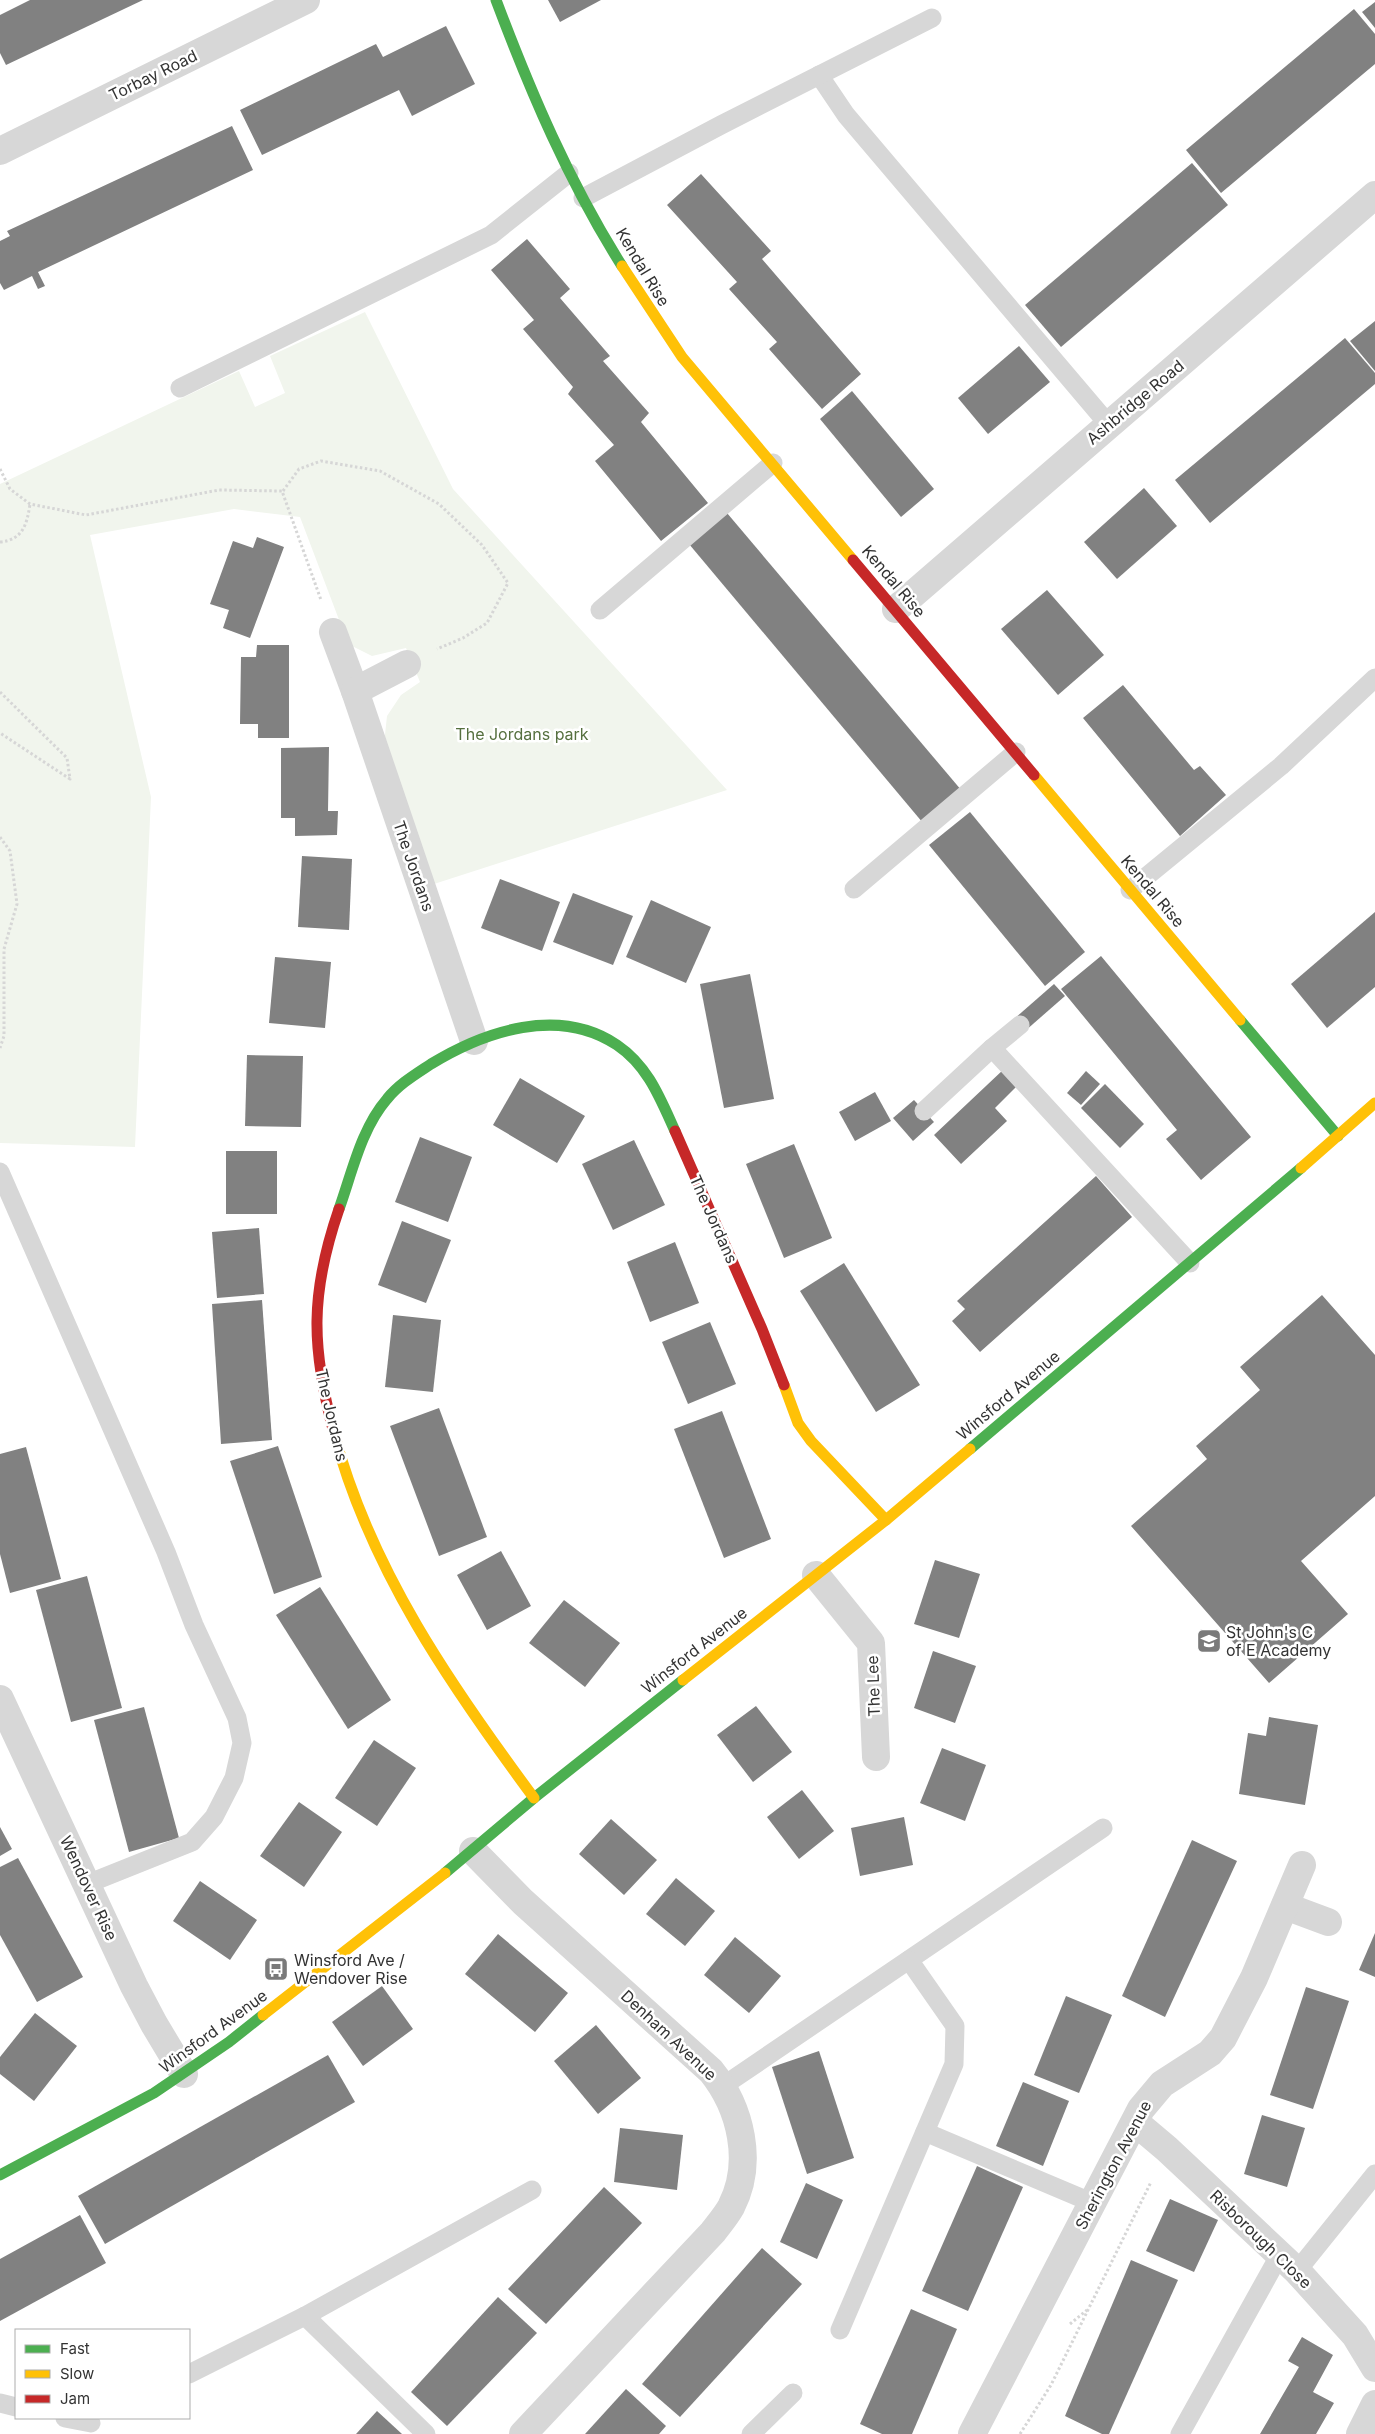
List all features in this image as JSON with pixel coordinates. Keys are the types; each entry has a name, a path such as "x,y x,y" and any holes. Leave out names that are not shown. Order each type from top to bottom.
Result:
{"street":[{"name":"Torbay Road","path":"0,151 306,0"},
{"name":"Kendal Rise","path":"496,0 530,90 569,173 648,307 682,357 1338,1136"},
{"name":"Ashbridge Road","path":"896,609 1375,195"},
{"name":"The Jordans","path":"333,632 355,691 474,1041"},
{"path":"355,691 407,664"},
{"name":"The Jordans","path":"534,1798 477,1722 430,1647 386,1569 355,1502 336,1445 321,1380 316,1337 316,1305 321,1271 329,1238 366,1132 381,1106 395,1090 443,1056 507,1028 538,1025 566,1026 595,1033 620,1047 640,1064 655,1086 674,1129 762,1329 798,1423 811,1441 886,1520"},
{"name":"Winsford Avenue","path":"0,2175 154,2093 229,2042 473,1851 534,1798 886,1520 1375,1104"},
{"name":"The Lee","path":"816,1575 871,1644 876,1757"},
{"name":"Wendover Rise","path":"0,1699 154,2024 184,2074"},
{"name":"Denham Avenue","path":"473,1851 522,1902 711,2071 723,2086 734,2108 741,2132 742,2157 740,2178 731,2207 713,2232 524,2434"},
{"name":"Sherington Avenue","path":"972,2434 1148,2098 1162,2084 1210,2053 1223,2038 1254,1978 1302,1865"},
{"path":"1285,1906 1328,1922"},
{"name":"Risborough Close","path":"1135,2122 1167,2149 1288,2264 1355,2336 1375,2368"},
{"path":"1360,2434 1374,2408"}],"lane":[{"path":"583,198 932,18"},
{"path":"819,75 846,115 1109,425"},
{"path":"180,388 491,234 569,173"},
{"path":"600,610 773,463"},
{"path":"1130,890 1281,766 1375,678"},
{"path":"854,889 1016,752"},
{"path":"924,1111 992,1048 1020,1025"},
{"path":"992,1048 1190,1263"},
{"path":"0,1172 166,1552 194,1625 237,1718 242,1743 234,1778 214,1817 192,1842 87,1884"},
{"path":"723,2086 1103,1828"},
{"path":"840,2330 954,2064 955,2026 909,1960"},
{"path":"925,2132 1093,2203"},
{"path":"1180,2434 1288,2264 1375,2174"},
{"path":"190,2374 305,2316 532,2190"},
{"path":"305,2316 426,2434"},
{"path":"750,2434 793,2392"},
{"path":"0,2403 15,2407"},
{"path":"69,2419 95,2425"}],"path":[{"path":"282,491 299,469 321,460 380,471 439,504 482,546 508,583 487,623 463,638 407,664"},
{"path":"0,468 10,489 30,504 86,516 219,490 282,491"},
{"path":"282,491 333,632"},
{"path":"0,542 10,541 26,526 30,504"},
{"path":"0,692 67,758 70,779 0,733"},
{"path":"0,837 10,851 17,904 4,948 4,1036 0,1048"},
{"path":"1020,2434 1051,2385 1167,2149"}],"green space":[{"name":"The Jordans park","path":"365,312 453,489 727,790 434,884 384,744 387,716 401,695 420,682 406,648 372,656 352,646 341,625 300,517 234,509 90,535 151,797 135,1147 0,1143 0,484 239,371 255,407 285,393 270,356"}],"building":[{"path":"30,0 143,0 6,65 0,53 0,15"},
{"path":"548,0 601,0 560,22"},
{"path":"1375,2 1375,28 1362,12"},
{"path":"1354,9 1375,34 1375,64 1221,193 1186,150"},
{"path":"446,26 475,84 412,116 399,90 262,155 240,110 376,44 383,57"},
{"path":"232,126 253,170 38,272 45,286 38,289 32,276 4,290 0,283 0,241 10,236 7,231"},
{"path":"1192,163 1228,205 1061,347 1025,305"},
{"path":"701,174 771,251 762,259 861,374 822,409 769,349 777,342 729,289 737,282 667,205"},
{"path":"527,239 570,289 560,298 610,356 603,361 649,413 641,422 708,503 661,541 595,461 614,445 568,394 573,387 523,329 534,320 491,270"},
{"path":"1375,321 1375,371 1350,341"},
{"path":"1345,338 1375,373 1375,384 1210,523 1175,480"},
{"path":"1019,346 1050,382 988,434 958,398"},
{"path":"852,391 934,489 901,517 820,419"},
{"path":"1144,488 1177,526 1117,579 1084,542"},
{"path":"727,513 962,791 923,823 689,544"},
{"path":"257,537 284,547 250,638 223,628 229,610 210,604 233,541 253,548"},
{"path":"1047,590 1104,655 1058,695 1001,629"},
{"path":"257,645 289,645 289,738 258,738 258,724 240,724 241,657 256,657"},
{"path":"1123,685 1194,770 1200,766 1226,795 1180,836 1083,718"},
{"path":"329,747 328,811 338,811 337,835 295,836 295,818 281,818 281,748"},
{"path":"970,812 1085,952 1045,986 929,845"},
{"path":"302,856 352,859 349,930 298,927"},
{"path":"500,879 560,902 542,951 481,928"},
{"path":"573,893 633,916 613,965 553,942"},
{"path":"651,900 711,927 686,983 626,957"},
{"path":"1375,912 1375,987 1327,1028 1291,984"},
{"path":"1101,956 1251,1137 1201,1180 1166,1139 1177,1130 1061,989"},
{"path":"275,957 331,962 325,1028 269,1023"},
{"path":"750,974 774,1099 724,1108 700,984"},
{"path":"1054,984 1065,996 1025,1031 1014,1019"},
{"path":"247,1055 303,1056 301,1127 245,1126"},
{"path":"1004,1069 1018,1085 995,1108 1007,1121 961,1164 934,1135"},
{"path":"1086,1071 1100,1084 1081,1105 1067,1093"},
{"path":"520,1078 585,1116 557,1163 493,1125"},
{"path":"1105,1084 1144,1124 1120,1148 1081,1108"},
{"path":"875,1092 891,1121 855,1141 839,1112"},
{"path":"914,1100 934,1122 913,1141 893,1118"},
{"path":"420,1137 472,1157 448,1222 395,1202"},
{"path":"634,1140 665,1205 613,1230 582,1164"},
{"path":"794,1144 832,1238 784,1258 746,1164"},
{"path":"226,1151 277,1151 277,1214 226,1214"},
{"path":"1096,1176 1132,1217 980,1352 952,1321 965,1309 957,1301"},
{"path":"402,1221 451,1240 426,1303 378,1285"},
{"path":"259,1228 264,1294 217,1298 212,1232"},
{"path":"675,1242 699,1303 650,1322 627,1262"},
{"path":"844,1263 920,1385 876,1412 800,1291"},
{"path":"1322,1295 1375,1355 1375,1496 1301,1561 1348,1614 1269,1683 1131,1526 1207,1459 1196,1446 1260,1390 1240,1367"},
{"path":"262,1300 272,1440 221,1444 212,1304"},
{"path":"393,1315 441,1320 433,1392 385,1387"},
{"path":"710,1322 736,1384 688,1404 662,1342"},
{"path":"439,1408 487,1537 439,1556 390,1426"},
{"path":"722,1411 771,1539 724,1558 674,1429"},
{"path":"278,1446 322,1577 274,1594 230,1461"},
{"path":"26,1447 61,1579 10,1593 0,1554 0,1454"},
{"path":"501,1551 531,1606 487,1630 457,1575"},
{"path":"935,1560 980,1574 959,1638 914,1624"},
{"path":"87,1576 122,1708 71,1722 36,1590"},
{"path":"320,1587 391,1700 348,1729 276,1615"},
{"path":"564,1600 620,1643 585,1687 529,1643"},
{"path":"933,1651 976,1666 955,1723 914,1708"},
{"path":"756,1706 792,1752 753,1782 717,1735"},
{"path":"144,1707 179,1838 129,1852 94,1720"},
{"path":"1269,1717 1318,1725 1305,1805 1239,1794 1248,1733 1266,1736"},
{"path":"374,1740 416,1768 377,1826 335,1798"},
{"path":"942,1748 986,1765 965,1821 920,1803"},
{"path":"802,1790 834,1831 799,1859 767,1817"},
{"path":"299,1802 342,1832 304,1887 260,1856"},
{"path":"904,1817 913,1865 860,1876 851,1828"},
{"path":"611,1819 657,1860 624,1895 579,1854"},
{"path":"0,1827 12,1849 0,1856"},
{"path":"1192,1840 1237,1861 1165,2017 1122,1996"},
{"path":"18,1858 83,1977 37,2002 0,1935 0,1867"},
{"path":"676,1878 715,1911 685,1946 646,1914"},
{"path":"200,1881 257,1920 230,1960 173,1921"},
{"path":"1375,1933 1375,1977 1359,1970"},
{"path":"498,1934 568,1993 535,2032 465,1974"},
{"path":"735,1937 781,1976 749,2013 704,1975"},
{"path":"382,1986 413,2029 363,2066 332,2022"},
{"path":"1306,1987 1349,2001 1313,2109 1270,2095"},
{"path":"1066,1996 1112,2015 1079,2093 1034,2075"},
{"path":"35,2013 77,2046 34,2101 0,2074 0,2057"},
{"path":"596,2025 641,2078 598,2114 554,2061"},
{"path":"819,2051 854,2158 807,2174 772,2067"},
{"path":"328,2055 355,2102 105,2244 78,2196"},
{"path":"1023,2082 1069,2101 1043,2166 996,2146"},
{"path":"1262,2115 1305,2128 1287,2187 1244,2174"},
{"path":"620,2128 683,2135 677,2190 614,2182"},
{"path":"977,2166 1023,2187 968,2311 922,2291"},
{"path":"806,2183 843,2200 817,2259 780,2242"},
{"path":"604,2187 642,2223 546,2324 508,2289"},
{"path":"1170,2199 1218,2220 1194,2272 1146,2251"},
{"path":"80,2215 106,2263 0,2321 0,2259"},
{"path":"762,2248 802,2284 680,2417 642,2384"},
{"path":"1131,2260 1178,2280 1109,2434 1102,2434 1065,2416"},
{"path":"498,2297 537,2333 447,2426 411,2392"},
{"path":"911,2309 957,2329 912,2434 882,2434 860,2424"},
{"path":"1302,2337 1333,2355 1313,2392 1334,2403 1316,2434 1260,2434 1299,2367 1288,2361"},
{"path":"626,2389 666,2426 659,2434 585,2434"},
{"path":"377,2411 402,2434 356,2434"}],"traffic: fast":[{"path":"496,0 552,136 585,202 622,266"},
{"path":"1240,1020 1338,1136"},
{"path":"339,1209 353,1166 370,1124 378,1111 402,1084 452,1052 498,1033 522,1027 547,1025 571,1027 595,1033 617,1045 628,1053 645,1073 675,1131"},
{"path":"970,1449 1301,1168"},
{"path":"445,1873 534,1798 683,1680"},
{"path":"0,2175 154,2093 229,2042 263,2015"}],"traffic: slow":[{"path":"622,266 682,357 853,560"},
{"path":"1034,775 1240,1020"},
{"path":"1301,1168 1375,1103"},
{"path":"784,1385 798,1423 811,1441 886,1520"},
{"path":"334,1433 350,1483 369,1532 391,1579 444,1669 534,1798"},
{"path":"683,1680 886,1520 970,1449"},
{"path":"263,2015 445,1873"}],"traffic: jam":[{"path":"853,560 1034,775"},
{"path":"675,1131 762,1329 784,1385"},
{"path":"334,1433 321,1374 317,1321 323,1267 339,1209"}],"place":[{"name":"St John's C of E Academy","path":"1209,1641"},
{"name":"Winsford Ave / Wendover Rise","path":"276,1969"}]}
